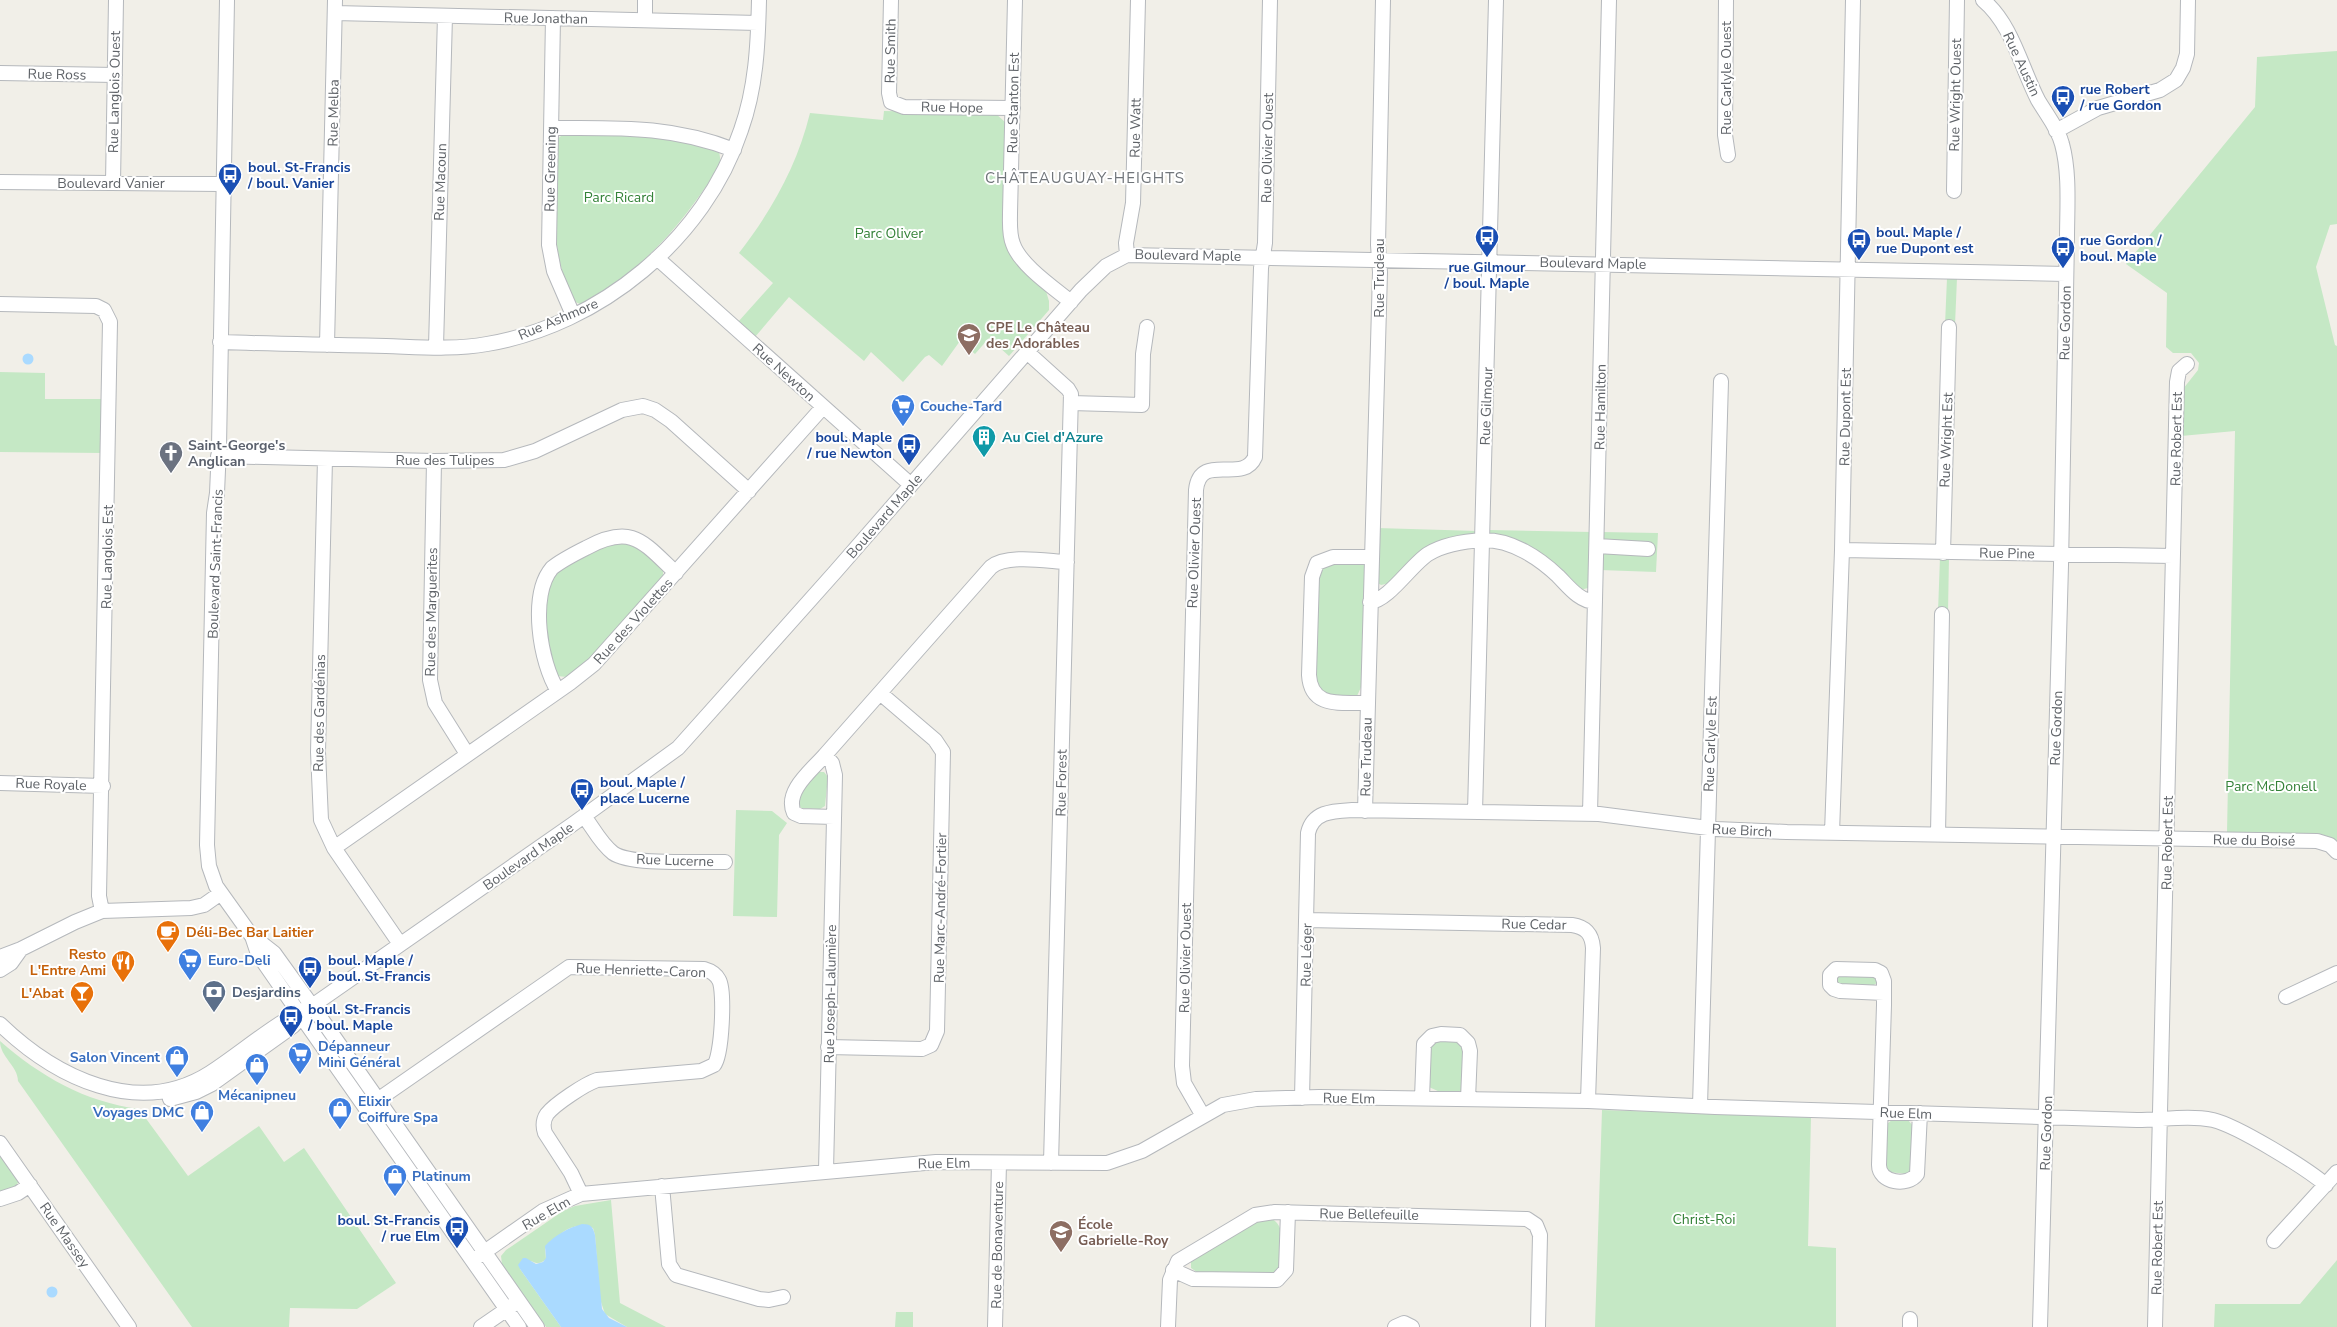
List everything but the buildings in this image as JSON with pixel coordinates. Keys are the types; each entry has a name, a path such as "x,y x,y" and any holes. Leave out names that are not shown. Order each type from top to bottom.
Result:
{"street":[{"name":"Rue Langlois Ouest","path":"113,183 116,0"},
{"name":"Boulevard Saint-Francis","path":"227,0 218,456 217,493 214,513 207,853 213,880 251,935 258,954 473,1260 513,1305 536,1327"},
{"path":"645,0 645,19"},
{"name":"Rue Ashmore","path":"220,342 436,347 477,345 509,339 573,315 616,291 657,258 699,210 716,184 734,150 752,92 757,56 758,0"},
{"name":"Rue Smith","path":"891,0 889,93 891,102"},
{"name":"Rue Stanton Est","path":"1015,0 1010,228 1013,245 1029,266 1070,302"},
{"name":"Rue Watt","path":"1127,254 1126,243 1133,203 1138,0"},
{"name":"Rue Olivier Ouest","path":"1203,1116 1184,1083 1182,1066 1196,490 1198,478 1205,472 1219,469 1242,469 1252,463 1255,457 1261,268 1265,243 1270,0"},
{"name":"Rue Trudeau","path":"1364,811 1379,259 1383,0"},
{"name":"Rue Gilmour","path":"1476,812 1496,0"},
{"name":"Rue Hamilton","path":"1590,814 1609,0"},
{"name":"Rue Carlyle Ouest","path":"1726,0 1725,117 1728,155"},
{"name":"Rue Dupont Est","path":"1832,833 1842,550 1853,0"},
{"name":"Rue Wright Ouest","path":"1954,191 1957,0"},
{"name":"Rue Austin","path":"1983,0 1997,14 2003,24 2034,91 2056,131"},
{"path":"2056,131 2098,108 2160,90 2176,80 2183,68 2186,54 2188,0"},
{"name":"Rue Jonathan","path":"335,6 445,16 758,23"},
{"name":"Rue Melba","path":"327,345 335,6"},
{"name":"Rue Macoun","path":"436,347 445,16"},
{"name":"Rue Greening","path":"553,18 548,224 550,254 554,271 573,315"},
{"name":"Rue Ross","path":"0,73 115,74"},
{"name":"Rue Hope","path":"891,102 904,106 1013,108"},
{"path":"551,128 671,132 704,138 734,150"},
{"name":"Rue Gordon","path":"2040,1327 2061,554 2066,274 2066,174 2062,145 2056,131"},
{"name":"Boulevard Vanier","path":"0,182 222,184"},
{"name":"Boulevard Maple","path":"0,1024 38,1056 75,1078 112,1090 138,1094 163,1091 199,1079 287,1017 300,1014 312,1006 666,758 684,742 1070,302 1100,270 1112,261 1127,254 2066,274"},
{"name":"Rue Newton","path":"657,258 911,485"},
{"name":"Rue Langlois Est","path":"0,304 96,306 104,310 110,322 103,786 99,896 102,911"},
{"path":"1071,403 1142,406 1143,354 1148,326"},
{"name":"Rue Wright Est","path":"1944,553 1949,327"},
{"name":"Rue Forest","path":"1027,352 1068,388 1071,394 1052,1164"},
{"name":"Rue Robert Est","path":"2155,1327 2177,382 2179,371 2187,364"},
{"name":"Rue Carlyle Est","path":"1700,1106 1721,381"},
{"name":"Rue des Tulipes","path":"218,456 495,462 543,448 622,410 642,406 655,410 672,421 749,491"},
{"name":"Rue des Violettes","path":"334,848 558,691 601,658 823,407"},
{"name":"Rue des Gardénias","path":"325,459 319,796 322,827 334,848 400,944"},
{"name":"Rue des Marguerites","path":"434,461 430,680 435,703 467,754"},
{"path":"558,691 548,672 540,639 542,590 552,568 597,542 620,535 632,537 646,545 676,573"},
{"path":"1370,602 1381,598 1418,561 1436,549 1483,540 1513,546 1537,558 1583,600 1595,602"},
{"path":"1597,546 1648,549"},
{"name":"Rue Pine","path":"1842,550 2173,556"},
{"name":"Rue Trudeau","path":"1367,703 1330,702 1320,698 1312,690 1310,675 1312,578 1315,567 1324,559 1333,556 1372,557"},
{"path":"834,817 802,816 794,813 792,810 793,792 996,563 1008,560 1067,562"},
{"path":"1938,834 1942,614"},
{"name":"Rue Marc-André-Fortier","path":"828,1047 922,1050 934,1041 937,1032 943,752 935,740 880,693"},
{"name":"Rue Joseph-Lalumière","path":"825,755 834,769 826,1171"},
{"name":"Rue Royale","path":"0,783 103,786"},
{"name":"Rue Birch","path":"1318,817 1335,811 1590,814 1707,828 1832,833 2167,838"},
{"name":"Rue Lucerne","path":"584,816 609,849 623,858 725,862"},
{"name":"Rue Léger","path":"1302,1098 1308,832 1311,823 1318,817"},
{"name":"Rue du Boisé","path":"2167,838 2317,841 2330,845 2337,852"},
{"path":"0,957 22,949 75,922 102,911 197,907 221,893"},
{"name":"Rue Cedar","path":"1306,920 1572,925 1586,929 1592,936 1593,948 1588,1102"},
{"name":"Boulevard Saint-Francis","path":"251,935 274,953 485,1252 513,1305 519,1327"},
{"path":"0,970 11,963 22,949"},
{"name":"Rue Henriette-Caron","path":"366,1108 569,968 581,966 704,970 712,972 718,979 722,993 719,1052 714,1065 701,1071 597,1080 547,1114 544,1125 545,1133 571,1173 581,1194"},
{"path":"2286,997 2337,972"},
{"path":"1884,993 1880,1173 1887,1179 1906,1181 1913,1179 1918,1170 1920,1113"},
{"name":"Boulevard Maple","path":"0,1035 40,1067 71,1085 117,1101 150,1102 189,1094 207,1087 293,1026 300,1014"},
{"path":"1422,1098 1424,1044 1432,1036 1441,1034 1460,1035 1468,1043 1470,1051 1468,1099"},
{"name":"Rue Elm","path":"473,1260 543,1211 581,1194 936,1162 1098,1164 1124,1159 1154,1145 1223,1105 1238,1101 1302,1098 1468,1099 2137,1120 2159,1118 2208,1120 2228,1125 2326,1185"},
{"name":"Rue Massey","path":"0,1143 129,1327"},
{"name":"Rue de Bonaventure","path":"995,1327 999,1163"},
{"path":"2274,1241 2337,1172"},
{"path":"0,1199 18,1193 30,1185"},
{"path":"662,1186 670,1264 676,1275 759,1299 769,1300 783,1297"},
{"name":"Rue Bellefeuille","path":"1173,1270 1183,1257 1255,1215 1267,1212 1527,1219 1536,1225 1540,1235 1538,1327"},
{"path":"1168,1327 1169,1288 1173,1270 1193,1279 1277,1280 1286,1270 1288,1212"},
{"path":"481,1327 513,1305"},
{"path":"1395,1327 1404,1323 1412,1327"}],"green space":[{"name":"Parc McDonell","path":"2337,51 2337,224 2330,225 2316,267 2335,345 2337,346 2337,842 2325,836 2227,833 2235,431 2181,436 2183,389 2198,370 2199,363 2191,353 2173,353 2166,347 2167,293 2126,264 2255,107 2257,57"},
{"name":"Parc Oliver","path":"884,111 995,113 1005,122 1005,231 1045,288 1049,301 1049,310 1009,356 989,338 975,354 960,341 942,366 929,355 903,382 871,352 864,361 789,297 755,337 738,322 773,283 739,253 773,204 782,187 798,151 810,113 883,120"},
{"name":"Parc Ricard","path":"566,132 673,136 719,151 721,164 686,214 660,244 630,272 609,288 593,299 580,304 570,294 561,268 556,232 556,140"},
{"path":"1947,278 1957,278 1955,325 1945,325"},
{"path":"0,372 45,373 45,399 104,399 103,453 0,452"},
{"path":"1377,528 1478,531 1478,536 1464,539 1390,583 1381,585 1378,583"},
{"path":"1489,530 1592,532 1588,588 1580,590 1489,534"},
{"path":"1601,532 1658,533 1656,572 1600,570 1603,553"},
{"path":"635,543 663,569 663,578 596,655 567,677 557,676 545,640 546,594 554,574 602,544"},
{"path":"1940,557 1949,557 1948,612 1938,612"},
{"path":"1328,563 1363,563 1366,566 1362,685 1357,696 1324,695 1314,678 1318,577 1320,571"},
{"path":"819,772 824,772 828,777 825,806 820,809 801,808 799,798 801,793"},
{"path":"736,810 772,811 787,823 779,835 777,917 733,916"},
{"path":"1839,976 1873,977 1877,980 1877,983 1872,986 1840,985 1836,984 1835,979"},
{"path":"1433,1040 1457,1041 1463,1046 1463,1087 1461,1091 1440,1092 1429,1087 1428,1048"},
{"path":"0,1041 15,1054 64,1086 119,1106 139,1109 188,1176 259,1126 284,1162 304,1148 396,1283 357,1309 290,1308 289,1327 192,1327 18,1081 15,1071 3,1052"},
{"name":"Christ-Roi","path":"1602,1110 1811,1117 1808,1246 1836,1248 1836,1327 1595,1327"},
{"path":"1893,1119 1908,1120 1913,1126 1911,1169 1907,1174 1889,1172 1885,1165 1886,1125"},
{"path":"0,1152 19,1181 14,1189 0,1193"},
{"path":"611,1200 620,1303 666,1327 627,1327 605,1314 600,1299 593,1228 578,1226 572,1227 560,1234 545,1249 546,1259 544,1261 535,1263 531,1261 520,1269 561,1327 546,1327 502,1264 501,1256 506,1250 563,1211 575,1206"},
{"path":"1272,1219 1277,1223 1282,1236 1282,1252 1278,1274 1198,1273 1191,1268 1191,1260 1257,1221"},
{"path":"2337,1260 2337,1327 2214,1327 2215,1304 2300,1304"},
{"path":"896,1312 913,1312 913,1327 895,1327"}],"water":[{"path":"28,353 34,359 28,365 22,359"},
{"path":"582,1224 591,1226 595,1235 602,1309 609,1318 627,1327 561,1327 518,1265 523,1258 536,1264 543,1262 546,1258 545,1246 553,1238"},
{"path":"52,1286 58,1292 52,1298 46,1292"}],"place":[{"name":"rue Robert / rue Gordon","path":"2063,118"},
{"name":"boul. St-Francis / boul. Vanier","path":"230,196"},
{"name":"rue Gilmour / boul. Maple","path":"1487,258"},
{"name":"boul. Maple / rue Dupont est","path":"1859,261"},
{"name":"rue Gordon / boul. Maple","path":"2063,269"},
{"name":"CPE Le Château des Adorables","path":"969,356"},
{"name":"Couche-Tard","path":"903,427"},
{"name":"Au Ciel d'Azure","path":"984,458"},
{"name":"boul. Maple / rue Newton","path":"909,466"},
{"name":"Saint-George's Anglican","path":"171,474"},
{"name":"boul. Maple / place Lucerne","path":"582,811"},
{"name":"Déli-Bec Bar Laitier","path":"168,953"},
{"name":"Euro-Deli","path":"190,981"},
{"name":"Resto L'Entre Ami","path":"123,983"},
{"name":"boul. Maple / boul. St-Francis","path":"310,989"},
{"name":"Desjardins","path":"214,1013"},
{"name":"L'Abat","path":"82,1014"},
{"name":"boul. St-Francis / boul. Maple","path":"291,1038"},
{"name":"Dépanneur Mini Général","path":"300,1075"},
{"name":"Salon Vincent","path":"177,1078"},
{"name":"Mécanipneu","path":"257,1086"},
{"name":"Elixir Coiffure Spa","path":"340,1130"},
{"name":"Voyages DMC","path":"202,1133"},
{"name":"Platinum","path":"395,1197"},
{"name":"boul. St-Francis / rue Elm","path":"457,1249"},
{"name":"École Gabrielle-Roy","path":"1061,1253"}],"district":[{"name":"CHÂTEAUGUAY-HEIGHTS","path":"1085,178"}]}
